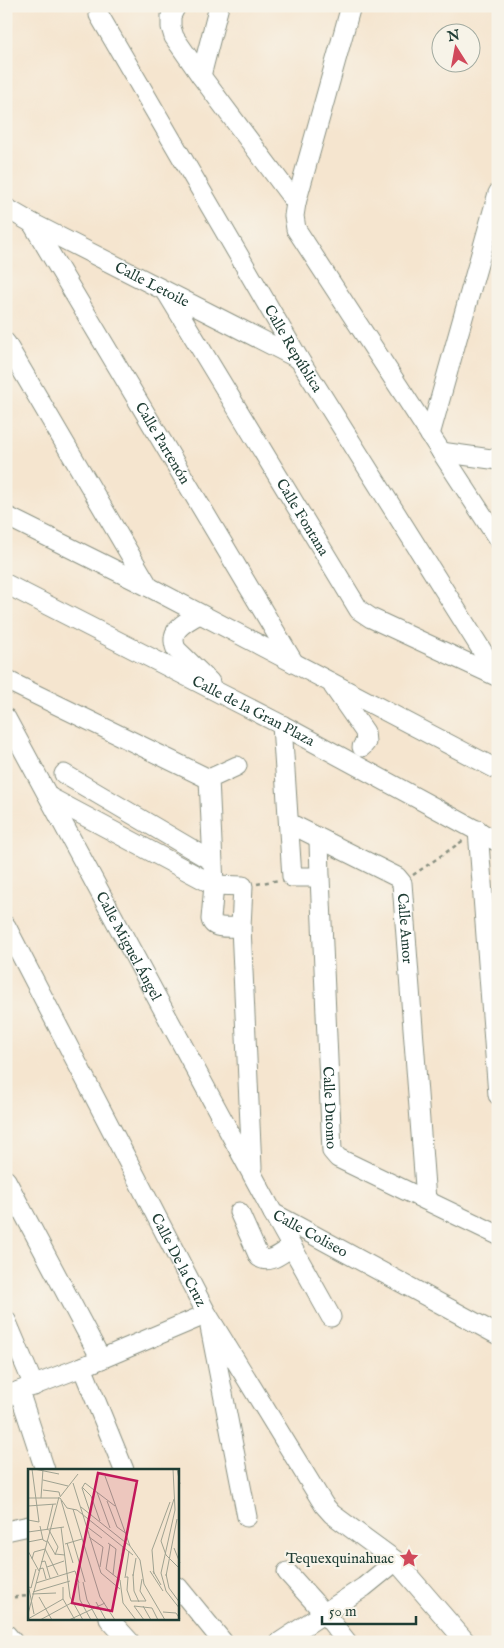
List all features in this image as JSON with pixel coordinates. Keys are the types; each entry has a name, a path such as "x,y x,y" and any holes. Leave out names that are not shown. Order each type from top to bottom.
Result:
{"street":[{"path":"176,6 171,16 171,27 174,37 296,203"},
{"path":"201,76 219,6"},
{"path":"351,6 296,203 294,216 296,228 498,539"},
{"name":"Calle República","path":"99,15 298,359 498,676"},
{"path":"430,435 498,193"},
{"name":"Calle Letoile","path":"6,208 298,359"},
{"name":"Calle Partenón","path":"32,223 294,664"},
{"name":"Calle Fontana","path":"168,292 359,610 371,618 498,676"},
{"path":"6,343 149,587"},
{"path":"441,452 498,460"},
{"path":"6,503 11,518 149,587 498,770"},
{"name":"Calle de la Gran Plaza","path":"6,584 282,725 498,842"},
{"path":"199,614 177,628 174,643 176,649 224,696"},
{"path":"6,680 209,779"},
{"path":"331,683 365,732 366,742 362,747"},
{"name":"Calle Miguel Ángel","path":"6,718 252,1174"},
{"path":"282,725 292,877 320,877"},
{"path":"209,779 237,766"},
{"path":"64,774 212,861"},
{"path":"209,779 214,885 212,923 215,926 241,927"},
{"path":"49,797 214,885 243,886"},
{"name":"Calle Amor","path":"289,823 319,840 397,877 402,883 426,1200"},
{"path":"478,830 498,1095"},
{"name":"Calle Duomo","path":"319,840 332,1151 338,1158 498,1235"},
{"name":"Calle Coliseo","path":"243,886 241,927 252,1174 273,1213 498,1335"},
{"name":"Calle De la Cruz","path":"6,926 207,1314 324,1504 332,1514 396,1561 466,1642"},
{"path":"6,1180 101,1359"},
{"path":"239,1212 259,1257 269,1261 292,1246"},
{"path":"273,1213 331,1317"},
{"path":"20,1391 82,1368 207,1314 247,1517"},
{"path":"6,1320 20,1391 45,1469"},
{"path":"82,1368 124,1469"},
{"path":"6,1531 28,1526"},
{"path":"280,1642 364,1586 396,1561"},
{"path":"287,1572 324,1613 346,1642"},
{"path":"179,1587 223,1642"},
{"path":"110,1620 130,1642"},
{"path":"6,1635 13,1642"}],"path":[{"path":"402,883 478,830"},
{"path":"243,886 292,877"},
{"path":"6,1598 28,1596"}],"place":[{"name":"Tequexquinahuac","path":"409,1558"}]}
